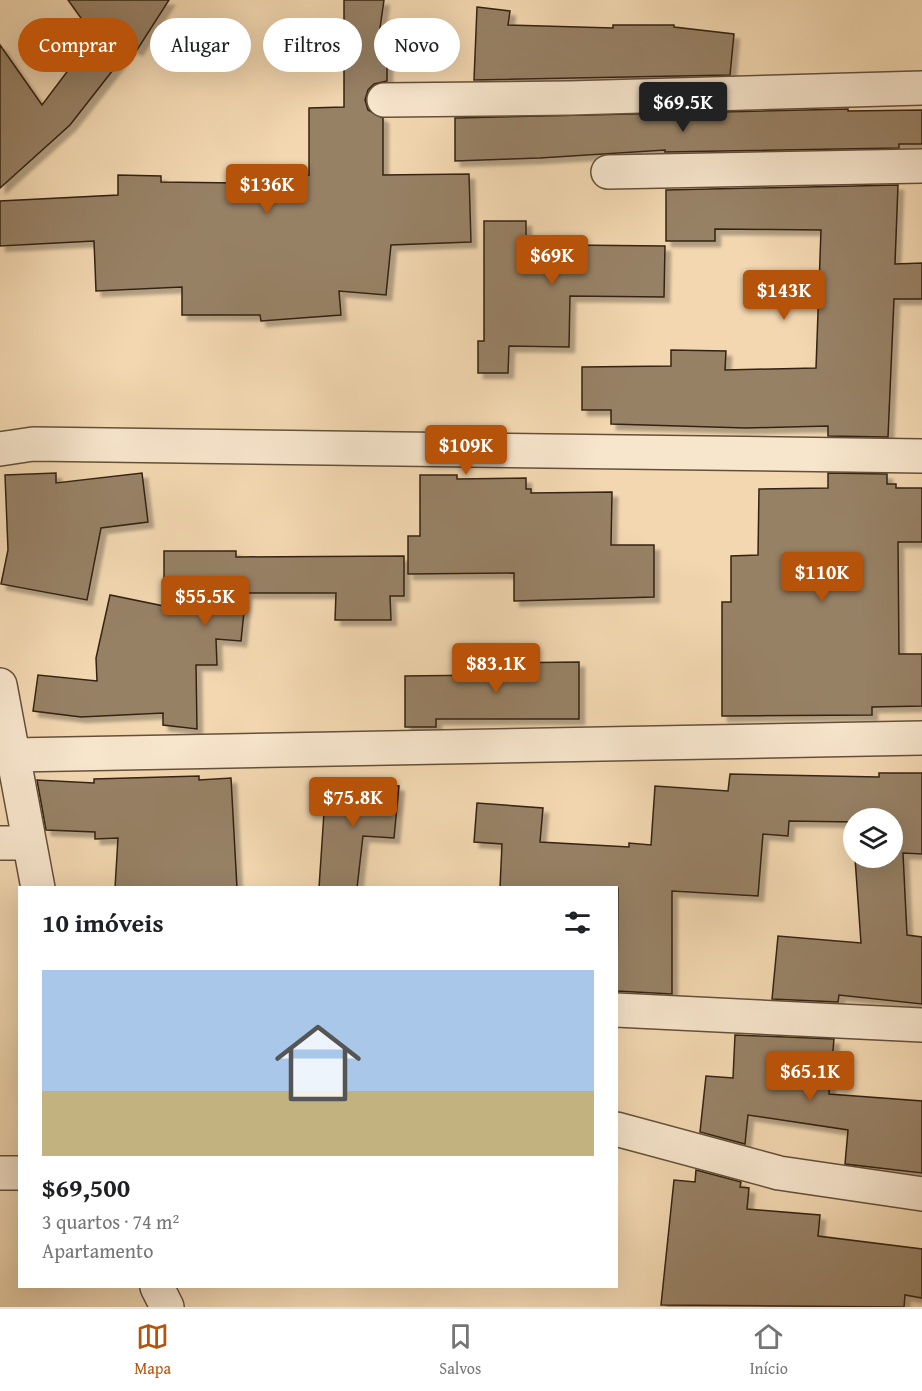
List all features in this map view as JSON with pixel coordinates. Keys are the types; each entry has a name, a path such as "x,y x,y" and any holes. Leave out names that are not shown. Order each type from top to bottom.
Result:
{"street":[{"path":"384,100 570,98 922,88"},
{"path":"608,172 922,166"},
{"path":"0,449 33,444 922,456"},
{"path":"0,686 14,755 14,843 37,886"},
{"path":"14,755 922,738"},
{"path":"618,1010 922,1025"},
{"path":"618,1130 778,1173 922,1194"},
{"path":"0,1173 18,1173"},
{"path":"157,1288 166,1307"}],"building":[{"path":"68,0 169,0 157,18 150,18 150,30 138,48 138,18 81,18"},
{"path":"344,0 384,0 381,18 374,18 374,72 387,72 387,81 374,84 368,90 365,100 368,110 383,118 383,175 469,174 471,242 391,245 386,295 339,291 341,315 261,321 260,315 182,315 182,287 96,291 94,241 0,246 0,201 118,195 118,175 161,176 161,182 238,183 238,179 309,175 309,108 344,107 344,72 362,72 362,18 344,18"},
{"path":"477,7 510,11 508,25 613,28 613,25 674,25 674,27 734,34 730,75 474,80"},
{"path":"0,45 42,105 67,72 111,72 70,125 0,188"},
{"path":"848,109 848,111 922,110 922,144 899,144 899,148 665,152 665,150 455,161 455,118"},
{"path":"898,185 895,264 922,263 922,299 894,299 888,437 828,436 828,426 746,428 611,424 611,410 582,410 582,367 671,366 671,350 726,351 725,370 816,368 821,230 715,229 715,241 666,241 666,190"},
{"path":"484,221 526,221 526,237 568,238 568,245 665,246 664,297 570,296 569,347 509,346 508,373 478,373 478,341 484,341"},
{"path":"56,473 56,483 142,473 148,522 101,528 87,600 1,584 8,550 5,475"},
{"path":"828,473 887,474 887,484 896,484 896,488 922,488 922,542 898,542 899,654 922,654 922,706 872,707 872,715 722,716 722,602 731,602 731,556 758,555 759,489 828,488"},
{"path":"420,475 457,475 457,479 526,478 526,489 531,489 531,493 612,492 611,545 654,545 654,597 514,601 514,573 408,574 408,536 420,536"},
{"path":"164,551 236,551 236,557 404,556 404,596 390,596 391,620 335,620 336,593 246,593 241,641 216,639 217,665 196,665 197,729 163,725 163,713 81,717 33,711 38,675 97,681 96,658 110,595 164,606"},
{"path":"579,662 579,719 436,719 436,727 405,727 405,676 490,675 490,663"},
{"path":"879,773 922,773 922,854 903,853 903,808 843,808 843,822 789,821 788,836 763,834 758,896 672,891 672,994 618,991 618,886 500,886 502,844 474,842 477,803 543,808 540,842 629,847 629,843 651,845 655,786 728,791 730,774 879,777"},
{"path":"199,776 199,780 231,778 237,886 115,886 118,838 95,839 95,832 46,830 37,780 94,783 94,779"},
{"path":"326,782 399,786 394,838 363,836 357,886 319,886"},
{"path":"903,853 907,935 922,937 922,1004 839,995 838,1002 772,999 778,936 861,943 856,868 903,868"},
{"path":"735,1035 834,1039 829,1094 922,1101 922,1173 845,1164 848,1130 748,1115 745,1144 700,1132 706,1076 733,1078"},
{"path":"696,1170 741,1182 740,1187 749,1188 747,1209 820,1215 818,1236 922,1249 922,1298 905,1295 904,1307 661,1305 674,1180 695,1182"}]}
